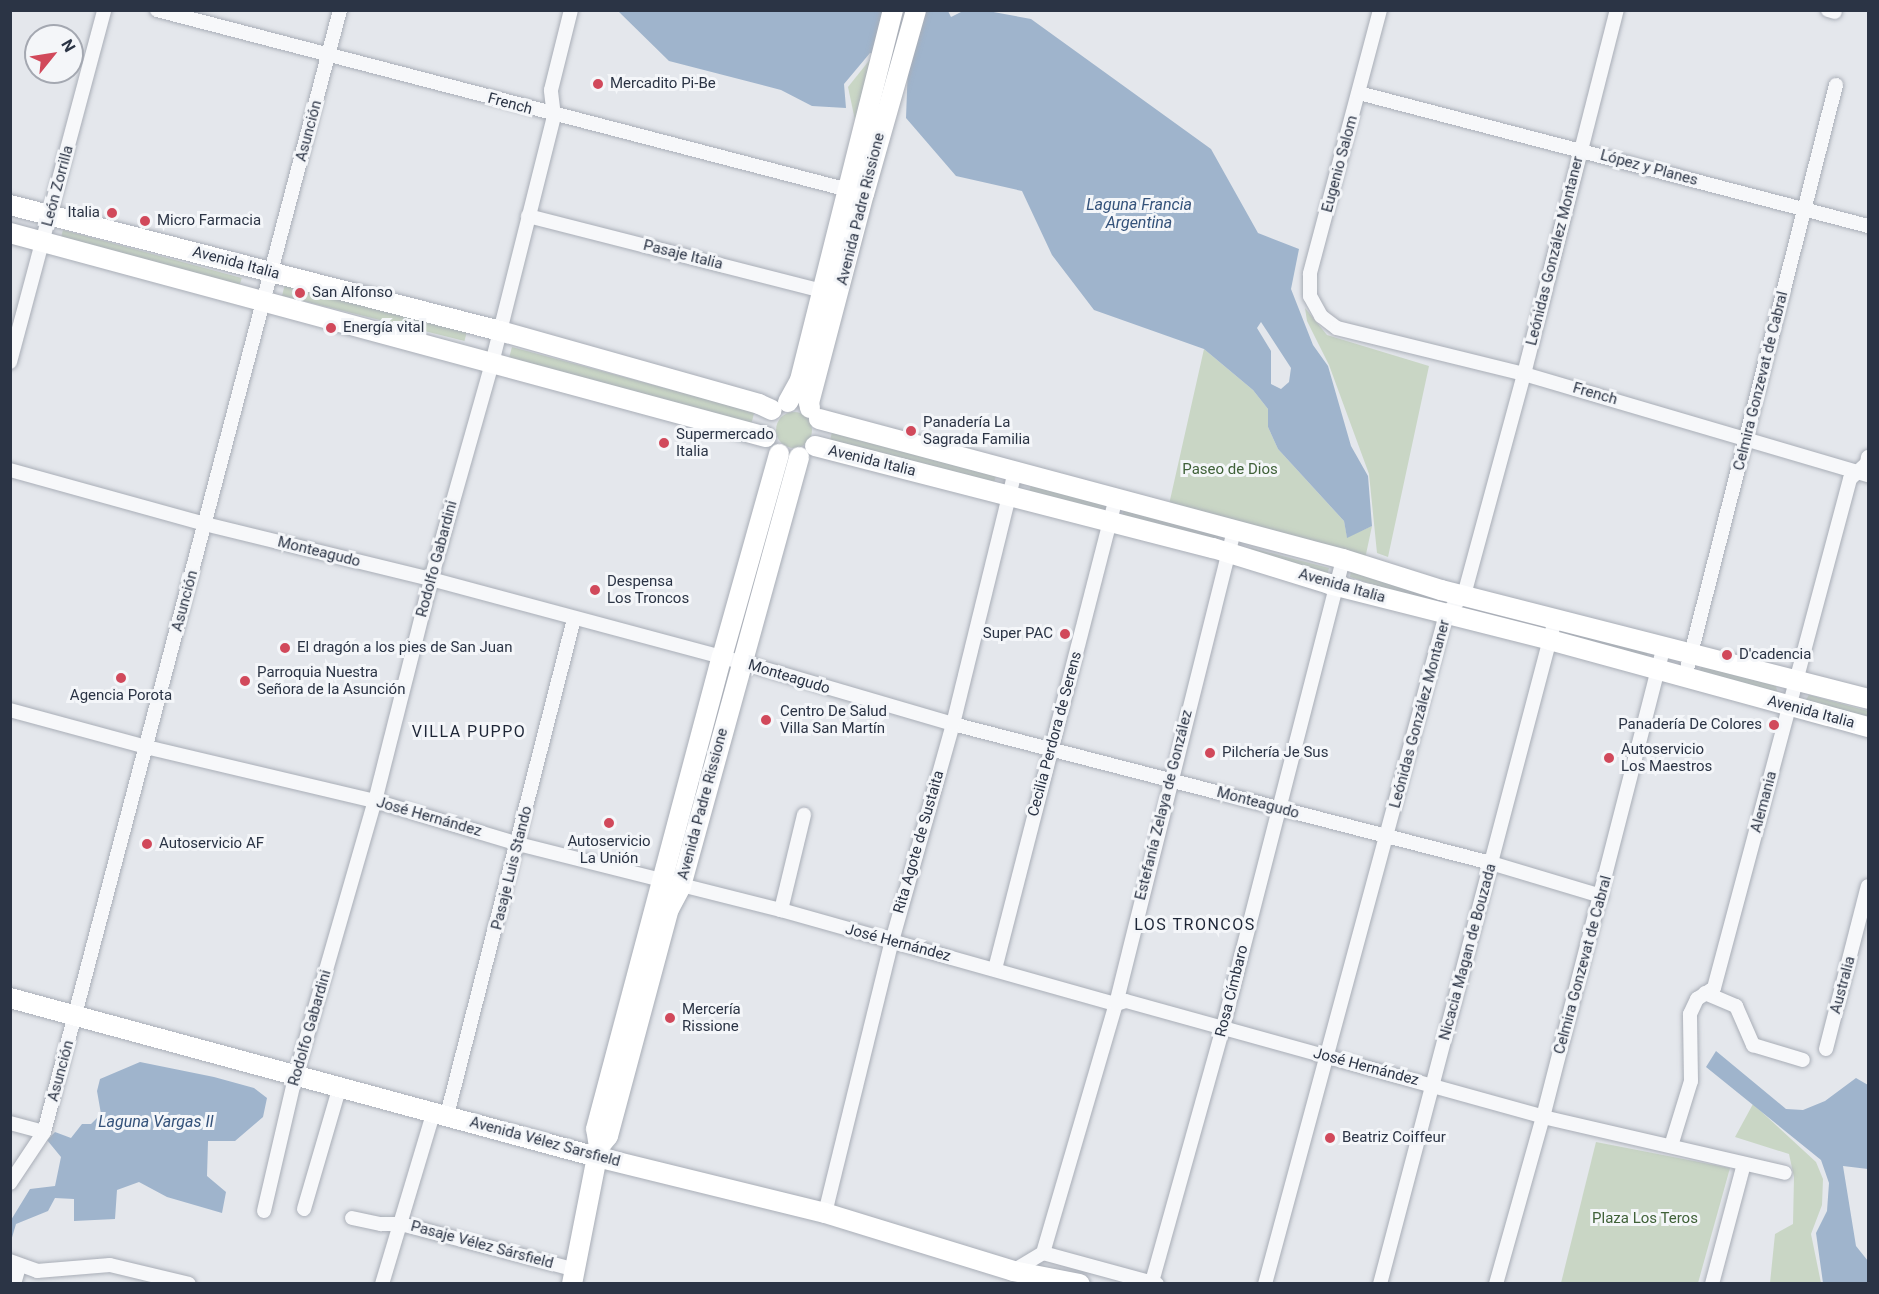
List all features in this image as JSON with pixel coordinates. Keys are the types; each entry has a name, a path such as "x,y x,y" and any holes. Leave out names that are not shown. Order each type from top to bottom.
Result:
{"main road":[{"name":"Avenida Padre Rissione","path":"814,414 808,403 830,293 855,192 881,55 892,13"},
{"name":"Avenida Padre Rissione","path":"855,192 904,59 914,16"},
{"name":"Avenida Italia","path":"10,205 500,331 759,404 780,406"},
{"name":"Avenida Italia","path":"10,233 766,437"},
{"name":"Avenida Padre Rissione","path":"780,406 800,380 830,293"},
{"path":"801,403 814,414 820,432 807,452 779,454 771,447 766,437 766,423 780,406 801,403"},
{"name":"Avenida Italia","path":"814,414 1015,472 1343,559 1555,620 1664,645 1869,699"},
{"name":"Avenida Italia","path":"807,452 1011,495 1227,552 1335,585 1550,640 1869,727"},
{"name":"Avenida Padre Rissione","path":"598,1152 608,1136 669,909 681,886 741,662 807,452"},
{"name":"Avenida Padre Rissione","path":"574,1277 598,1152 596,1129 722,657 779,454"},
{"name":"Avenida Vélez Sarsfield","path":"10,998 825,1213 1013,1271 1080,1284"}],"street":[{"name":"León Zorrilla","path":"10,362 104,10"},
{"name":"French","path":"157,10 554,116 855,192"},
{"name":"Asunción","path":"10,1182 44,1132 340,10"},
{"name":"Rodolfo Gabardini","path":"264,1211 297,1074 375,801 431,579 492,363 554,116 551,90 571,10"},
{"name":"Eugenio Salom","path":"1322,316 1310,296 1310,274 1380,10"},
{"name":"Leónidas González Montaner","path":"1265,1284 1446,614 1464,595 1524,374 1617,10"},
{"name":"Celmira Gonzevat de Cabral","path":"1685,677 1836,85"},
{"name":"López y Planes","path":"1359,93 1869,226"},
{"name":"Pasaje Italia","path":"528,216 830,293"},
{"name":"French","path":"1322,316 1337,328 1524,374 1863,473"},
{"name":"Alemania","path":"1671,1146 1691,1081 1690,1014 1697,999 1713,988 1850,479 1863,473 1869,457"},
{"name":"Monteagudo","path":"10,470 205,524 431,579 574,620 741,662 953,724 1491,863 1601,896"},
{"name":"Rita Agote de Sustaita","path":"825,1213 892,941 953,724 1015,472"},
{"name":"Cecilia Perdora de Serens","path":"995,969 1116,499"},
{"name":"Estefanía Zelaya de González","path":"1043,1254 1116,1004 1233,530"},
{"name":"Rosa Címbaro","path":"1154,1283 1223,1027 1343,559"},
{"name":"Pasaje Luis Stando","path":"382,1284 441,1113 518,844 574,620"},
{"name":"Nicacia Magan de Bouzada","path":"1380,1284 1555,620"},
{"name":"Celmira Gonzevat de Cabral","path":"1496,1284 1543,1117 1664,645"},
{"name":"José Hernández","path":"10,710 146,747 375,801 518,844 781,910 1116,1004 1126,1001 1543,1117 1785,1173"},
{"path":"781,910 804,815"},
{"name":"Australia","path":"1826,1049 1869,886"},
{"path":"1705,993 1736,1006 1754,1045 1803,1060"},
{"path":"304,1209 340,1086"},
{"path":"10,1123 44,1132"},
{"path":"1712,1284 1744,1164"},
{"name":"Pasaje Vélez Sársfield","path":"352,1218 381,1224 401,1224 574,1277"},
{"path":"1013,1271 1043,1254 1154,1283"},
{"path":"14,1284 15,1263 37,1271 110,1265 132,1277 189,1284"}],"green space":[{"path":"872,57 855,120 848,87"},
{"path":"63,230 242,278 239,288 60,240"},
{"path":"285,284 467,329 465,341 282,296"},
{"path":"1305,308 1327,335 1429,366 1388,557 1377,553 1369,474 1329,365 1307,321"},
{"path":"512,347 754,412 751,424 509,359"},
{"name":"Paseo de Dios","path":"1204,349 1253,390 1268,409 1268,427 1278,449 1344,521 1347,537 1372,526 1365,559 1168,509"},
{"path":"794,412 807,417 812,430 807,443 794,448 781,443 776,430 781,417"},
{"path":"832,432 996,476 994,483 829,445"},
{"path":"1031,485 1108,504 1105,513 1029,494"},
{"path":"1124,509 1219,534 1217,543 1122,516"},
{"path":"1251,548 1329,568 1327,576 1248,554"},
{"path":"1351,571 1434,596 1431,603 1350,577"},
{"path":"1565,631 1647,652 1646,656 1564,636"},
{"path":"1702,666 1776,686 1777,692 1698,672"},
{"path":"1809,695 1868,711 1868,719 1805,701"},
{"path":"1753,1104 1816,1162 1823,1179 1822,1205 1811,1234 1821,1283 1770,1283 1775,1234 1793,1224 1794,1177 1789,1154 1735,1137"},
{"name":"Plaza Los Teros","path":"1596,1142 1730,1168 1698,1283 1561,1283"}],"water":[{"name":"Laguna Francia Argentina","path":"884,10 886,15 918,25 923,11 948,11 951,17 963,11 988,11 1031,19 1211,149 1258,233 1299,249 1291,289 1313,345 1328,366 1351,446 1368,476 1372,526 1347,538 1344,521 1278,449 1268,427 1268,409 1253,390 1204,349 1094,310 1052,255 1022,191 956,176 906,118 908,63 904,59 870,53 844,84 846,108 812,106 781,90 669,61 618,11","holes":["1261,322 1291,368 1289,382 1281,389 1271,384 1271,351 1257,328"]},
{"path":"1716,1051 1786,1109 1803,1110 1825,1101 1856,1078 1868,1085 1868,1169 1843,1166 1856,1246 1868,1261 1868,1283 1823,1283 1816,1233 1827,1211 1829,1183 1821,1160 1706,1067"},
{"name":"Laguna Vargas II","path":"140,1062 214,1077 254,1088 267,1098 263,1117 235,1141 208,1141 207,1176 226,1192 222,1213 167,1197 139,1182 117,1190 115,1219 74,1221 74,1199 55,1198 48,1211 16,1224 11,1241 11,1220 30,1189 55,1186 61,1157 47,1140 55,1132 71,1138 82,1124 91,1124 101,1114 97,1091 100,1079"}],"place":[{"name":"Mercadito Pi-Be","path":"598,84"},
{"name":"Italia","path":"112,213"},
{"name":"Micro Farmacia","path":"145,221"},
{"name":"San Alfonso","path":"300,293"},
{"name":"Energía vital","path":"331,328"},
{"name":"Panadería La Sagrada Familia","path":"911,431"},
{"name":"Supermercado Italia","path":"664,443"},
{"name":"Despensa Los Troncos","path":"595,590"},
{"name":"Super PAC","path":"1065,634"},
{"name":"El dragón a los pies de San Juan","path":"285,648"},
{"name":"D'cadencia","path":"1727,655"},
{"name":"Agencia Porota","path":"121,678"},
{"name":"Parroquia Nuestra Señora de la Asunción","path":"245,681"},
{"name":"Centro De Salud Villa San Martín","path":"766,720"},
{"name":"Panadería De Colores","path":"1774,725"},
{"name":"Pilchería Je Sus","path":"1210,753"},
{"name":"Autoservicio Los Maestros","path":"1609,758"},
{"name":"Autoservicio La Unión","path":"609,823"},
{"name":"Autoservicio AF","path":"147,844"},
{"name":"Mercería Rissione","path":"670,1018"},
{"name":"Beatriz Coiffeur","path":"1330,1138"}],"district":[{"name":"VILLA PUPPO","path":"469,732"},
{"name":"LOS TRONCOS","path":"1195,925"}]}
